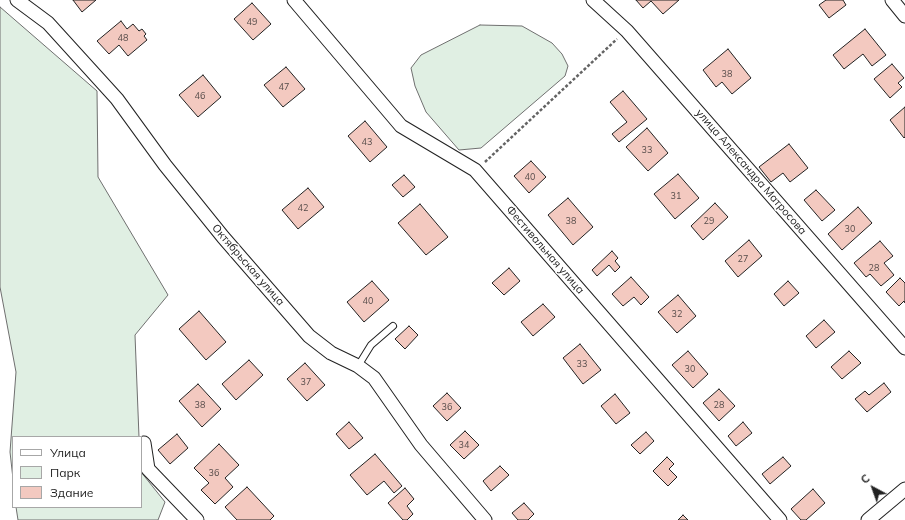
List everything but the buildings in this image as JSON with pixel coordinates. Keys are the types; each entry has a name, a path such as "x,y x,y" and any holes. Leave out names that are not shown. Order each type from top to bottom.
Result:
{"street":[{"name":"Октябрьская улица","path":"17,0 48,24 117,99 165,165 223,237 309,336 331,353 358,366 374,378 421,445 484,520"},
{"name":"Фестивальная улица","path":"294,0 401,126 475,170 780,520"},
{"name":"улица Александра Матросова","path":"593,0 627,31 905,348"},
{"path":"892,0 905,16"},
{"path":"144,443 148,469 197,520"},
{"path":"868,520 905,489"}],"lane":[{"path":"358,366 371,345 393,326"}],"path":[{"path":"475,170 627,31"}],"green space":[{"path":"0,7 97,91 98,177 168,295 135,335 139,436 12,436 12,470 10,452 16,372 0,287"},
{"path":"480,25 522,26 552,43 562,54 568,66 565,76 481,148 459,150 426,112 415,86 411,68 421,55"},
{"path":"142,473 165,502 158,520 18,520 16,508 142,508"}]}
